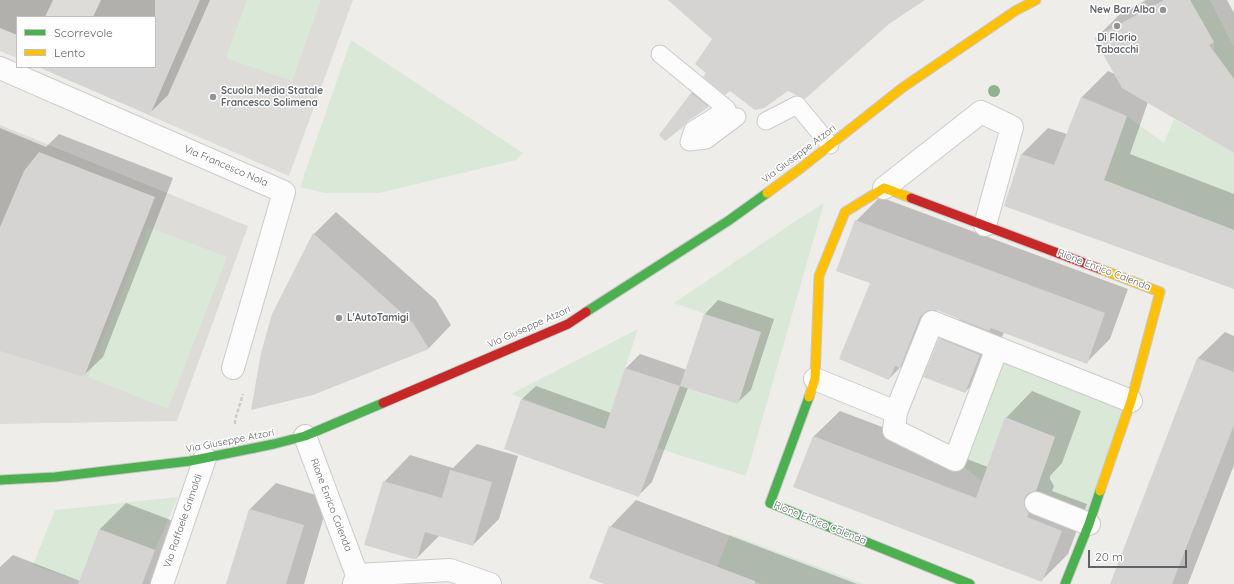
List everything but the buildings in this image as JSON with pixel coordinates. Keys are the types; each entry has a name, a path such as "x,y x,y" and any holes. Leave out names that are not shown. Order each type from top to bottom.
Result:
{"street":[{"name":"Via Giuseppe Atzori","path":"0,480 55,477 205,458 239,452 304,436 568,324 728,221 801,168 902,88 1016,11 1036,0"},
{"name":"Via Francesco Nola","path":"0,68 284,192 233,368"},
{"name":"Rione Enrico Calenda","path":"970,584 770,503 815,379 819,276 845,212 884,188 981,112 1012,127 985,225"},
{"name":"Rione Enrico Calenda","path":"884,188 1160,292 1131,401 1089,524 1064,584"},
{"path":"997,348 955,460 894,430 896,412 932,322 1131,401"},
{"path":"815,379 896,412"},
{"name":"Rione Enrico Calenda","path":"304,436 355,579 450,570 490,584"},
{"name":"Via Raffaele Grimaldi","path":"162,584 205,458"},
{"path":"1036,503 1089,524"}],"lane":[{"path":"660,54 727,109 693,130 689,142 706,140 737,117"},
{"path":"766,121 797,104 830,144"}],"path":[{"path":"233,368 248,380 235,420 239,452"}],"shaded area":[{"name":"Scuola Media Statale Francesco Solimena","path":"0,0 353,0 289,176 40,68 156,68 156,16 16,16 16,58 0,51"},
{"path":"0,125 248,226 177,421 0,424"}],"green space":[{"path":"247,0 321,0 292,81 226,58"},
{"path":"1190,0 1210,0 1234,47 1234,77 1214,51 1214,42"},
{"path":"351,40 523,153 516,160 379,193 325,193 300,187"},
{"path":"1127,116 1164,143 1174,119 1234,153 1234,230 1104,181"},
{"path":"824,203 746,476 657,448 680,386 738,404 761,333 674,303"},
{"path":"148,227 227,257 168,409 88,377"},
{"path":"638,329 605,429 511,394"},
{"path":"997,348 1131,401 1089,524 1035,493 982,481 955,460"},
{"path":"178,497 155,550 99,529 79,581 33,565 55,510"},
{"path":"730,534 864,584 762,584 717,567"}],"traffic: fast":[{"path":"586,312 728,221 767,193"},
{"path":"809,397 770,503 970,584"},
{"path":"0,480 55,477 190,461 274,444 305,436 383,403"},
{"path":"1065,584 1089,524 1100,491"}],"traffic: slow":[{"path":"767,193 902,88 1015,11 1036,0"},
{"path":"809,397 815,379 819,276 845,212 884,188 911,198"},
{"path":"1100,269 1160,292 1131,401 1100,491"}],"traffic: jam":[{"path":"911,198 1100,269"},
{"path":"383,403 568,324 586,312"}],"place":[{"name":"New Bar Alba","path":"1163,10"},
{"name":"Di Florio Tabacchi","path":"1117,26"},
{"name":"Scuola Media Statale Francesco Solimena","path":"213,97"},
{"name":"L'AutoTamigi","path":"339,318"}]}
